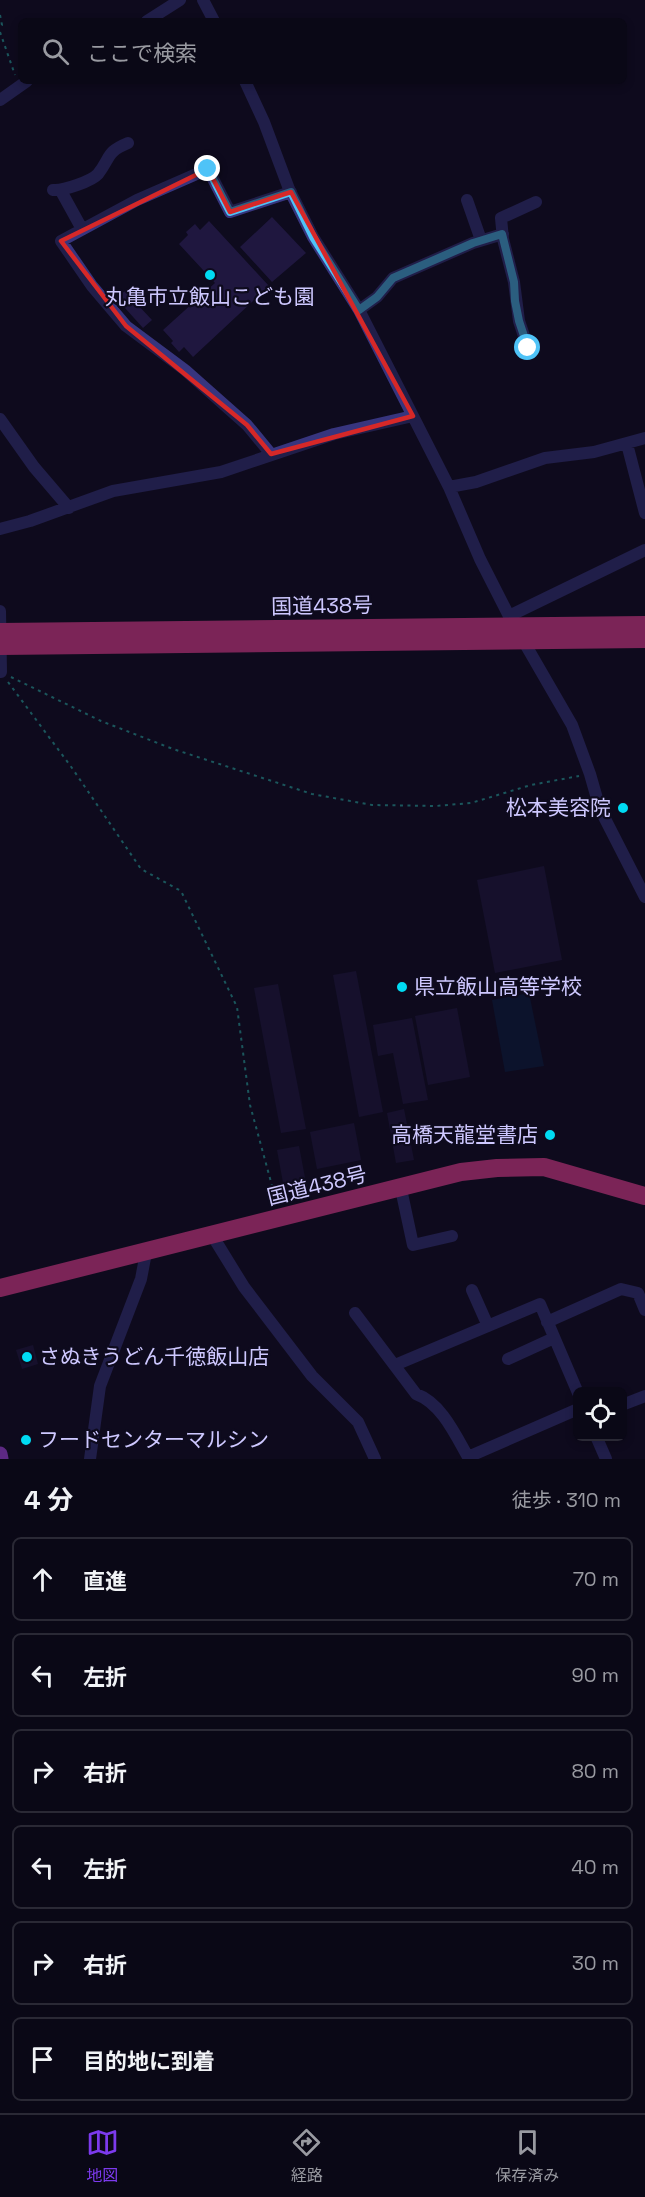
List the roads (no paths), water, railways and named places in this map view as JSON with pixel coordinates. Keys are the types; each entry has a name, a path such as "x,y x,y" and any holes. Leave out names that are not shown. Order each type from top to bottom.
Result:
{"highway":[{"name":"国道438号","path":"1,639 645,625"},
{"name":"国道438号","path":"516,628 645,639"},
{"name":"国道438号","path":"0,1288 401,1189 461,1172 497,1168 544,1167 645,1196"}],"main road":[{"path":"0,1454 1,1459"}],"street":[{"path":"152,18 180,0"},
{"path":"203,0 212,18"},
{"path":"0,100 23,84"},
{"path":"246,84 291,192 313,237 359,310 449,487 480,559 516,628 572,725 600,809 645,897"},
{"path":"82,230 57,190 96,176 113,149 128,143"},
{"path":"271,454 247,425 185,370 126,326 92,286 61,241 137,200 208,169 230,212 291,192"},
{"path":"467,201 481,240"},
{"path":"528,348 519,321 501,218 536,202"},
{"path":"359,310 377,297 393,278 481,240 502,234"},
{"path":"0,529 69,508 113,491 221,472 334,434 413,416"},
{"path":"0,419 34,467 69,508"},
{"path":"449,487 476,482 545,458 594,452 645,438"},
{"path":"627,444 645,513"},
{"path":"516,628 645,550"},
{"path":"0,611 1,672"},
{"path":"401,1189 413,1245 452,1236"},
{"path":"212,1235 244,1287 312,1376 358,1422 375,1459"},
{"path":"90,1459 100,1386 141,1279 144,1251"},
{"path":"547,1322 621,1289 638,1293 645,1310"},
{"path":"472,1290 488,1326"},
{"path":"395,1365 540,1304 575,1387"},
{"path":"355,1313 416,1394 428,1398 453,1430 468,1457 573,1411"},
{"path":"507,1359 554,1338"},
{"path":"627,1403 645,1396"},
{"path":"598,1441 606,1459"}],"water":[{"path":"529,993 544,1066 505,1072 492,1000"}],"place":[{"name":"丸亀市立飯山こども園","path":"210,275"},
{"name":"松本美容院","path":"623,808"},
{"name":"県立飯山高等学校","path":"402,987"},
{"name":"高橋天龍堂書店","path":"550,1135"},
{"name":"さぬきうどん千徳飯山店","path":"27,1357"},
{"name":"フードセンターマルシン","path":"26,1440"}]}
